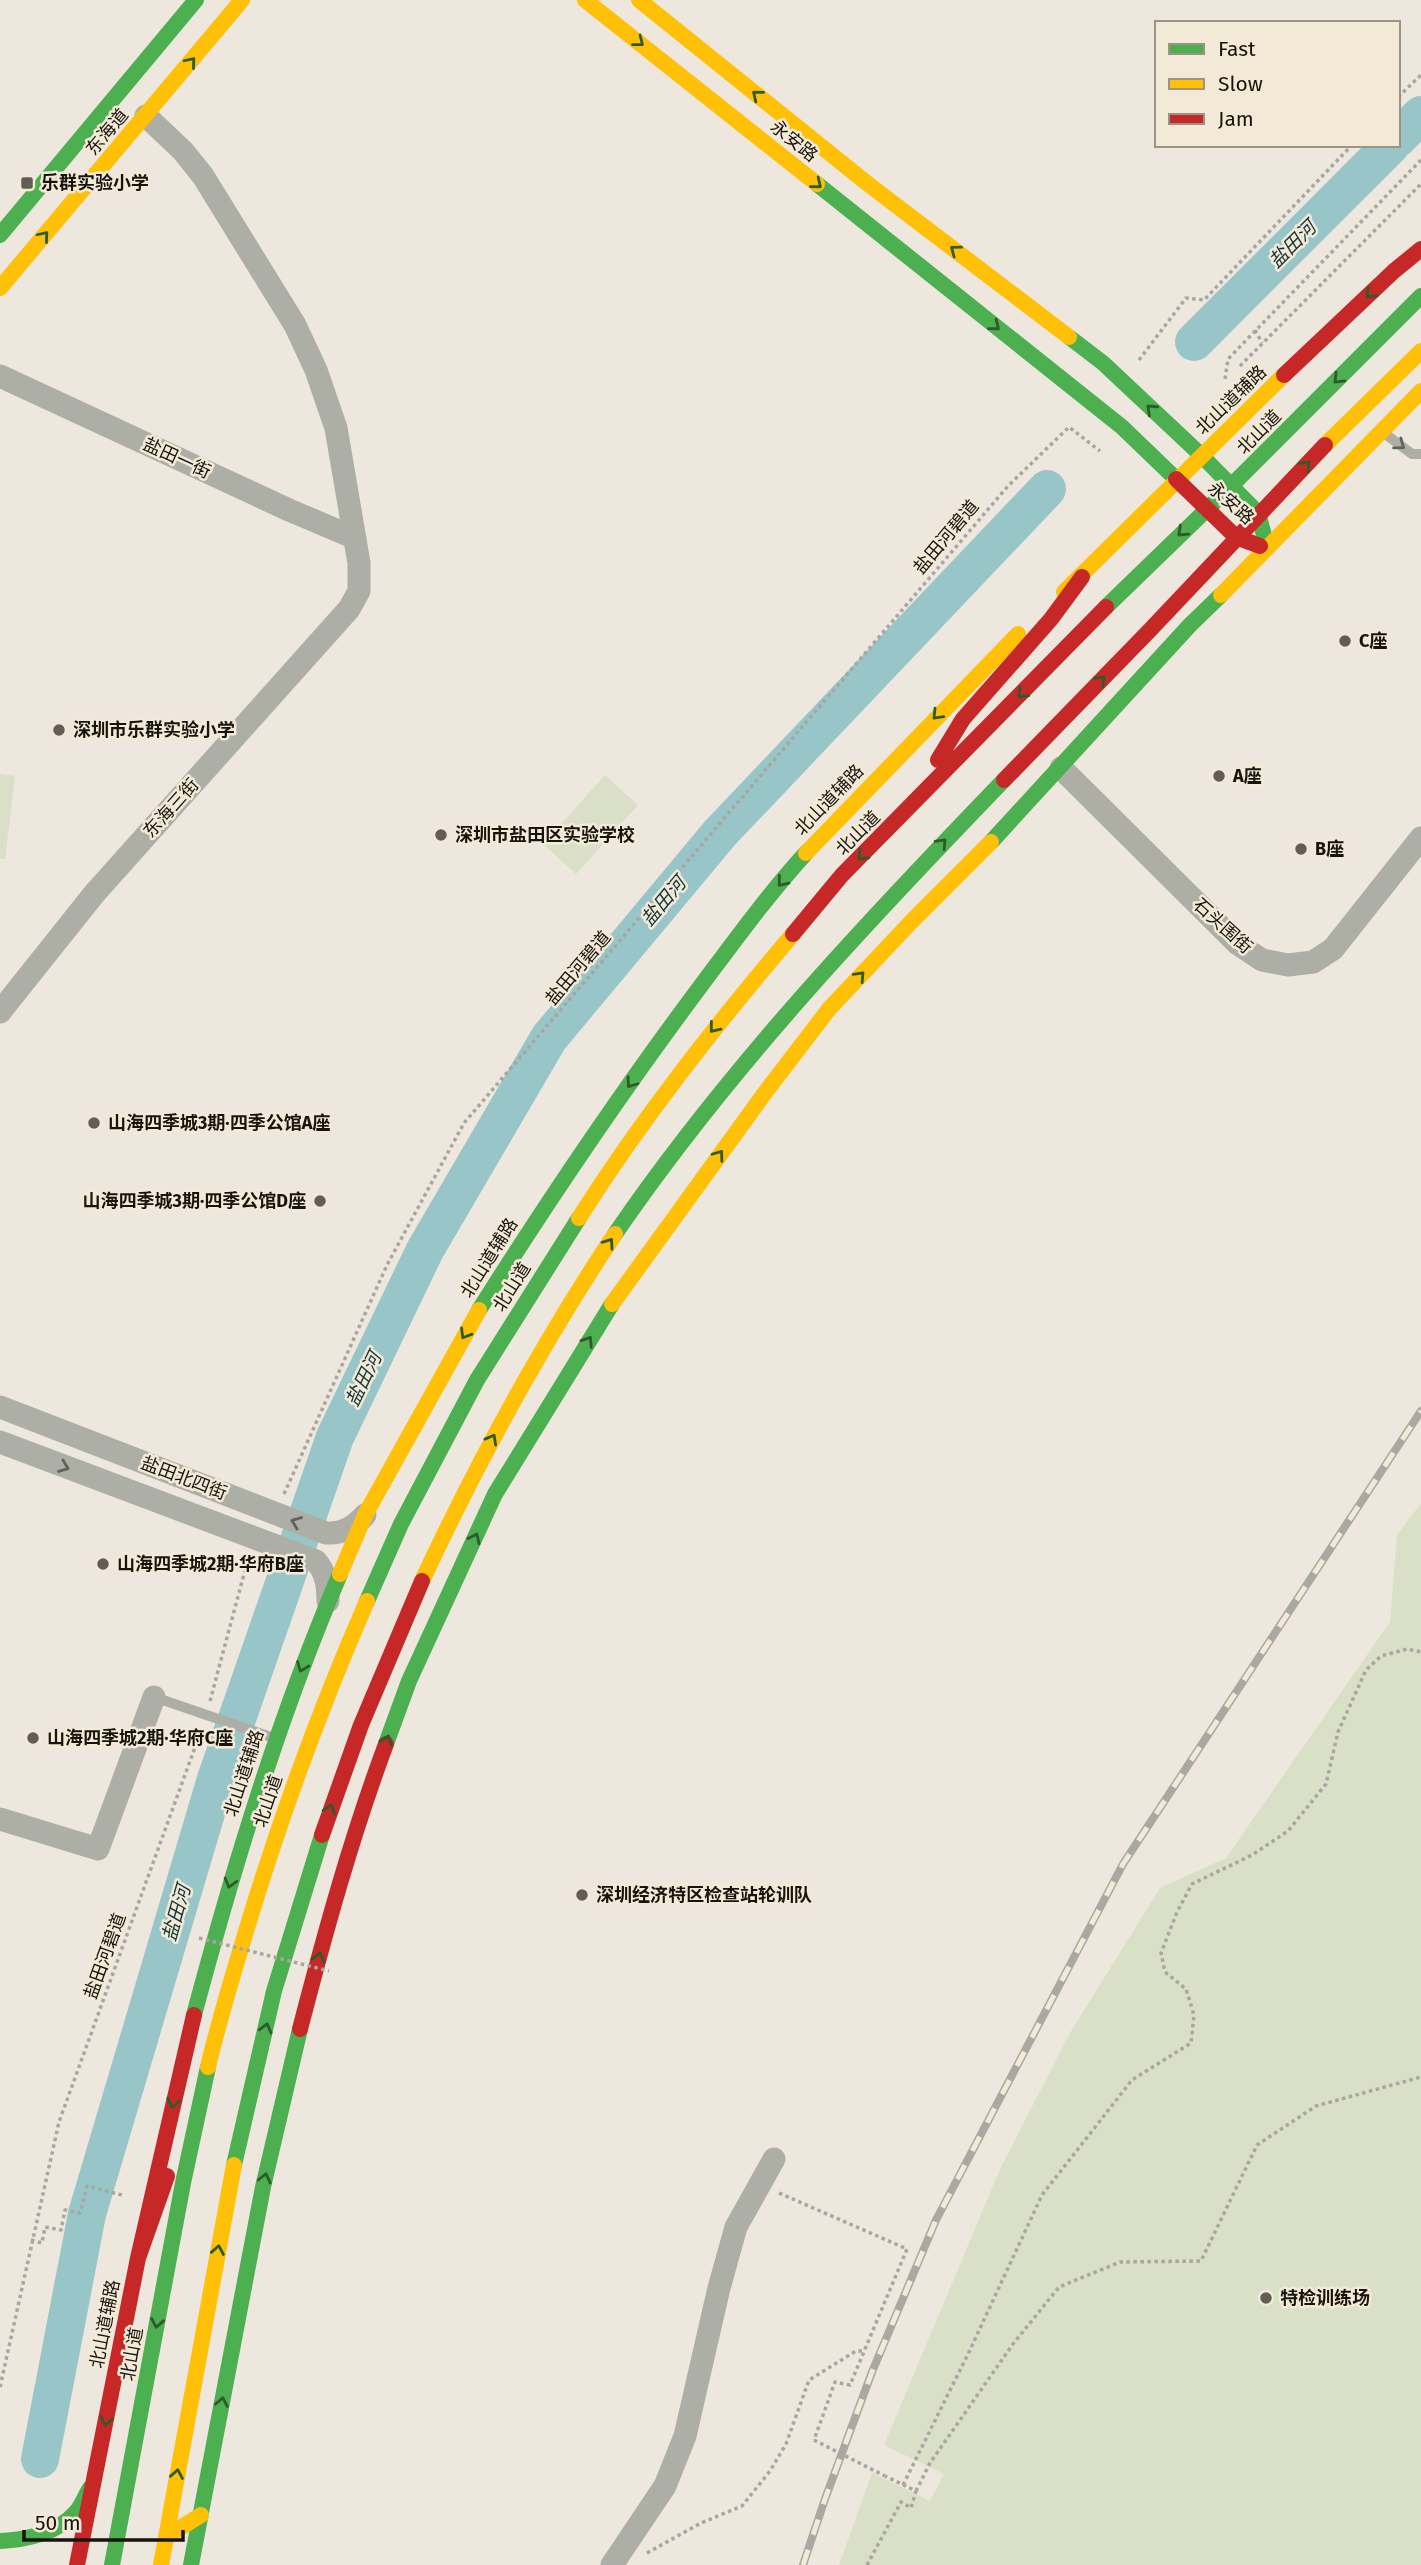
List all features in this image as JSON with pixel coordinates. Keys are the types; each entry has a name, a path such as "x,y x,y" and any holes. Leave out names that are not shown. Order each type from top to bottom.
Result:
{"main road":[{"name":"东海道","path":"0,235 196,0"},
{"name":"东海道","path":"0,288 242,0"},
{"name":"永安路","path":"585,0 1122,427 1236,537 1268,549"},
{"name":"永安路","path":"639,0 868,184 1103,363 1258,513 1268,549"},
{"name":"北山道辅路","path":"77,2565 138,2258 190,2029 275,1739 365,1515 464,1334 535,1220 652,1054 727,951 812,846 1024,628 1082,577 1201,455 1394,271 1421,249"},
{"name":"北山道","path":"113,2565 183,2183 214,2040 257,1895 293,1786 343,1656 401,1524 471,1392 620,1153 702,1042 842,875 1151,561 1231,486 1421,296"},
{"path":"161,2565 230,2185 264,2034 296,1918 334,1798 388,1659 429,1565 535,1361 601,1254 738,1069 885,903 1160,621 1258,513 1421,351"},
{"path":"191,2565 263,2187 327,1924 363,1806 409,1681 495,1494 623,1287 829,1009 1060,768 1190,625 1268,549 1421,391"},
{"path":"905,813 963,719 1051,619 1082,577"},
{"path":"808,991 829,1009"},
{"path":"138,2258 214,2040"},
{"path":"0,2541 35,2536 61,2522 76,2512 94,2480"},
{"path":"166,2537 201,2515"}],"street":[{"path":"146,116 183,151 203,176 295,325 316,370 336,428 355,538"},
{"name":"盐田一街","path":"0,376 355,538"},
{"name":"东海三街","path":"0,1012 94,894 349,609 359,591 359,563 355,538"},
{"name":"石头围街","path":"1060,768 1238,944 1262,960 1288,965 1313,962 1333,949 1421,838"},
{"name":"盐田北四街","path":"0,1407 326,1533 345,1531 365,1515"},
{"name":"盐田北四街","path":"0,1442 316,1561 326,1580 327,1604"},
{"path":"429,1565 446,1600"},
{"path":"0,1819 97,1849 154,1697"},
{"path":"612,2565 665,2486 680,2448 736,2227 774,2159"}],"lane":[{"path":"1381,432 1412,454 1421,454"},
{"path":"154,1697 275,1739"}],"path":[{"path":"1400,95 1421,75"},
{"path":"1139,360 1186,298 1204,300 1350,147"},
{"path":"1225,379 1228,359 1421,160"},
{"path":"1240,366 1421,184"},
{"path":"1255,330 1262,343"},
{"name":"盐田河碧道","path":"284,1494 387,1265 464,1123 1008,485 1069,427 1100,451"},
{"name":"盐田河碧道","path":"0,2387 59,2122 211,1716 254,1539"},
{"path":"903,2485 1042,2195 1132,2080 1191,2043 1194,2015 1186,1989 1166,1972 1161,1952 1192,1884 1252,1855 1288,1831 1326,1784 1338,1732 1366,1670 1381,1656 1407,1649 1421,1652"},
{"path":"199,1938 329,1970"},
{"path":"867,2565 901,2502 911,2508 930,2463 1013,2344 1059,2287 1119,2262 1202,2261 1257,2145 1316,2106 1421,2077"},
{"path":"760,2185 907,2249 850,2385 835,2382 814,2440 916,2491"},
{"path":"31,2240 42,2243 46,2227 61,2231 65,2210 80,2213 87,2186 122,2194"},
{"path":"640,2557 701,2523 742,2506 786,2444 809,2381 856,2351 863,2351"}],"green space":[{"path":"0,774 15,776 5,859 0,859"},
{"path":"605,775 638,805 576,874 543,844"},
{"path":"1421,1503 1421,2565 839,2565 872,2473 930,2501 944,2474 884,2445 1001,2167 1070,2033 1160,1888 1226,1858 1390,1622 1397,1535"}],"waterway":[{"name":"盐田河","path":"1400,136 1421,115"},
{"name":"盐田河","path":"1194,342 1389,147"},
{"name":"盐田河","path":"40,2459 87,2214 216,1779 335,1437 425,1250 549,1038 720,833 1047,489"}],"railway":[{"path":"803,2565 872,2372 936,2220 1123,1864 1421,1411"}],"traffic: fast":[{"path":"0,235 196,0"},
{"path":"817,184 1122,427 1176,479"},
{"path":"1106,607 1421,296"},
{"path":"1069,337 1103,363 1258,513 1265,539"},
{"path":"991,842 1190,625 1221,595"},
{"path":"615,1234 658,1173 751,1056 850,943 1004,780"},
{"path":"479,1310 636,1075 747,925 806,853"},
{"path":"367,1601 401,1524 477,1380 579,1218"},
{"path":"386,1744 409,1681 495,1494 612,1304"},
{"path":"194,2015 259,1792 297,1682 340,1574"},
{"path":"234,2165 274,1991 322,1835"},
{"path":"191,2565 263,2187 300,2029"},
{"path":"112,2565 183,2183 208,2067"},
{"path":"0,2541 31,2537 60,2525 76,2512 90,2488"}],"traffic: slow":[{"path":"0,288 242,0"},
{"path":"585,0 817,184"},
{"path":"639,0 868,184 1069,337"},
{"path":"1325,445 1421,351"},
{"path":"1064,592 1284,375"},
{"path":"1221,595 1421,391"},
{"path":"806,853 1018,634"},
{"path":"612,1304 829,1009 991,842"},
{"path":"579,1218 681,1072 793,934"},
{"path":"422,1581 512,1404 615,1234"},
{"path":"340,1574 365,1515 479,1310"},
{"path":"208,2067 239,1954 285,1810 332,1684 367,1601"},
{"path":"161,2565 234,2165"},
{"path":"166,2537 201,2515"}],"traffic: jam":[{"path":"1284,375 1421,249"},
{"path":"1004,780 1325,445"},
{"path":"1176,479 1236,537 1260,546"},
{"path":"938,760 963,719 1051,619 1082,577"},
{"path":"793,934 842,875 1106,607"},
{"path":"322,1835 361,1725 422,1581"},
{"path":"300,2029 339,1886 386,1744"},
{"path":"77,2565 138,2258 194,2015"},
{"path":"138,2258 167,2176"}],"place":[{"name":"乐群实验小学","path":"27,183"},
{"name":"C座","path":"1345,641"},
{"name":"深圳市乐群实验小学","path":"59,730"},
{"name":"A座","path":"1219,776"},
{"name":"深圳市盐田区实验学校","path":"441,835"},
{"name":"B座","path":"1301,849"},
{"name":"山海四季城3期·四季公馆A座","path":"94,1123"},
{"name":"山海四季城3期·四季公馆D座","path":"320,1201"},
{"name":"山海四季城2期·华府B座","path":"103,1564"},
{"name":"山海四季城2期·华府C座","path":"33,1738"},
{"name":"深圳经济特区检查站轮训队","path":"582,1895"},
{"name":"特检训练场","path":"1266,2298"}]}
